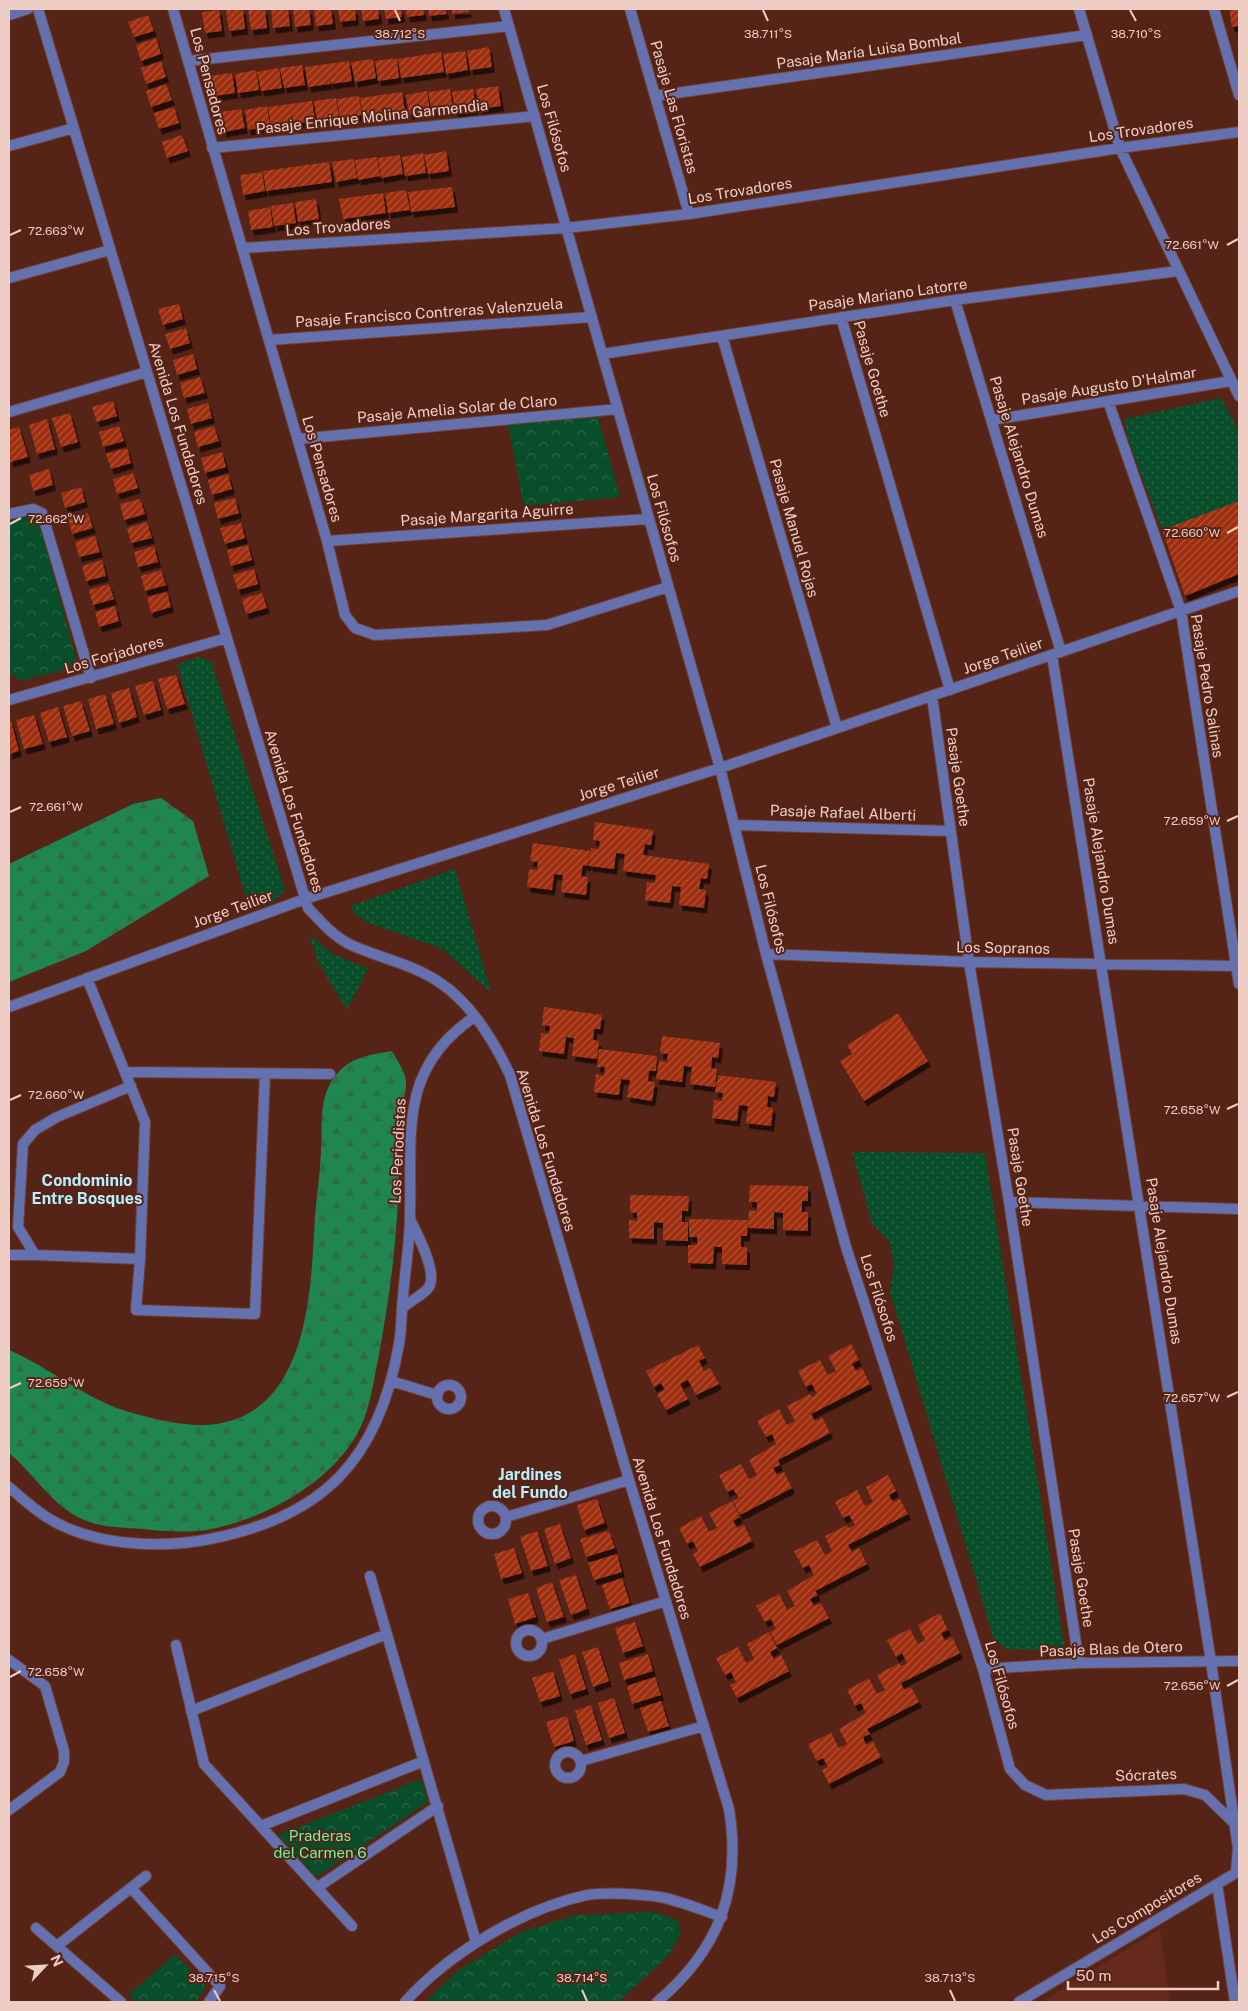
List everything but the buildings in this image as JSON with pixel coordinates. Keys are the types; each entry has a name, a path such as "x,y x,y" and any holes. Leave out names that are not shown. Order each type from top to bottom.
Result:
{"street":[{"path":"9,15 28,9"},
{"name":"Avenida Los Fundadores","path":"38,9 308,908 326,928 350,944 410,966 440,982 474,1016 499,1052 510,1075 629,1480 730,1809 734,1837 732,1877 722,1917 714,1936 691,1970 657,2002"},
{"name":"Los Pensadores","path":"174,9 212,148 327,541 345,615 354,628 375,635 547,625 668,587"},
{"name":"Los Filósofos","path":"504,9 720,768 766,954 854,1273 983,1669 1010,1769 1025,1785 1046,1794"},
{"name":"Pasaje Las Floristas","path":"630,9 690,214"},
{"path":"1079,9 1120,148 1239,396"},
{"path":"1214,9 1239,95"},
{"path":"188,61 509,26"},
{"name":"Pasaje María Luisa Bombal","path":"655,96 1087,34"},
{"name":"Pasaje Enrique Molina Garmendia","path":"212,148 535,116"},
{"path":"9,146 74,128"},
{"name":"Los Trovadores","path":"242,248 566,228 690,214 1120,148 1239,132"},
{"path":"9,278 110,250"},
{"name":"Pasaje Mariano Latorre","path":"602,354 955,300 1178,272"},
{"name":"Pasaje Alejandro Dumas","path":"955,300 992,420 1057,653 1103,965 1211,1662 1235,1824 1238,1872"},
{"name":"Pasaje Francisco Contreras Valenzuela","path":"269,340 592,317"},
{"name":"Pasaje Goethe","path":"841,317 950,690"},
{"name":"Pasaje Manuel Rojas","path":"722,336 837,728"},
{"path":"9,412 146,372"},
{"name":"Pasaje Augusto D'Halmar","path":"992,420 1232,381"},
{"name":"Pasaje Pedro Salinas","path":"1108,401 1181,611 1238,966 1239,984"},
{"name":"Pasaje Amelia Solar de Claro","path":"298,439 618,409"},
{"path":"9,514 33,508 42,514 91,678"},
{"name":"Pasaje Margarita Aguirre","path":"327,541 648,519"},
{"name":"Jorge Teilier","path":"9,1007 305,899 720,768 1239,591"},
{"name":"Los Forjadores","path":"9,700 227,638"},
{"name":"Pasaje Goethe","path":"932,696 968,962 1009,1202 1079,1663"},
{"name":"Pasaje Rafael Alberti","path":"734,825 950,831"},
{"name":"Los Sopranos","path":"766,954 968,962 1238,966"},
{"path":"87,978 145,1122 140,1259 136,1310 255,1314 265,1074"},
{"name":"Los Periodistas","path":"9,1487 35,1510 65,1527 107,1539 158,1544 202,1541 238,1534 275,1522 309,1503 339,1479 358,1456 377,1422 391,1381 400,1343 410,1218 411,1138 415,1095 427,1064 443,1042 474,1016"},
{"path":"126,1072 330,1074"},
{"path":"35,1255 18,1227 23,1144 35,1130 57,1117 131,1086"},
{"path":"1009,1202 1239,1209"},
{"name":"Los Periodistas","path":"402,1309 429,1288 432,1276 410,1218"},
{"path":"9,1255 140,1259"},
{"path":"391,1381 437,1395"},
{"path":"506,1517 629,1480"},
{"path":"370,1576 476,1942"},
{"path":"542,1639 666,1601"},
{"path":"191,1711 388,1634"},
{"path":"176,1645 204,1764 352,1926"},
{"path":"9,1660 45,1686 64,1751 64,1762 60,1772 9,1810"},
{"name":"Pasaje Blas de Otero","path":"983,1669 1079,1663 1239,1661"},
{"path":"581,1761 704,1726"},
{"path":"261,1826 424,1761"},
{"name":"Sócrates","path":"1046,1794 1184,1789 1206,1795 1235,1824"},
{"path":"318,1887 438,1806"},
{"name":"Los Compositores","path":"1019,2002 1238,1872"},
{"path":"57,1946 146,1876"},
{"path":"1217,1884 1235,2002"},
{"path":"131,1888 220,1986 209,2002"},
{"path":"405,2002 444,1964 476,1942 542,1910 588,1895 660,1898 722,1917"},
{"path":"36,1928 121,2002"}],"shaded area":[{"path":"1160,1929 1170,2002 1041,2002"}],"green space":[{"path":"1221,398 1235,423 1239,436 1239,501 1162,530 1128,439 1124,419"},
{"path":"598,417 620,497 524,506 508,425"},
{"path":"29,515 38,518 78,666 21,681 10,673 9,667 9,521"},
{"path":"199,657 211,661 285,890 272,903 249,908 177,664"},
{"path":"161,798 193,821 209,876 86,951 9,982 9,864 133,804"},
{"path":"455,869 491,992 442,949 369,923 356,916 350,906"},
{"path":"309,934 331,953 368,969 347,1010 318,962"},
{"path":"392,1051 406,1081 400,1120 397,1217 393,1258 385,1319 369,1404 364,1419 353,1440 338,1460 299,1493 252,1517 229,1525 190,1531 116,1527 92,1523 67,1510 49,1495 9,1453 9,1350 41,1366 102,1402 146,1417 190,1425 211,1425 251,1412 273,1393 289,1368 300,1339 311,1275 321,1160 322,1114 328,1087 345,1066 359,1058"},
{"path":"852,1152 985,1153 1065,1651 1007,1649 994,1640 890,1292 894,1263 888,1240 872,1224"},
{"name":"Praderas del Carmen 6","path":"421,1779 428,1802 316,1877 278,1835"},
{"path":"654,1912 677,1920 681,1934 667,1957 618,2002 425,2002 457,1971 521,1932 576,1915"},
{"path":"175,1954 206,1987 196,2002 137,2002 128,1995"}],"district":[{"name":"Condominio Entre Bosques","path":"87,1189"},
{"name":"Jardines del Fundo","path":"530,1483"}]}
